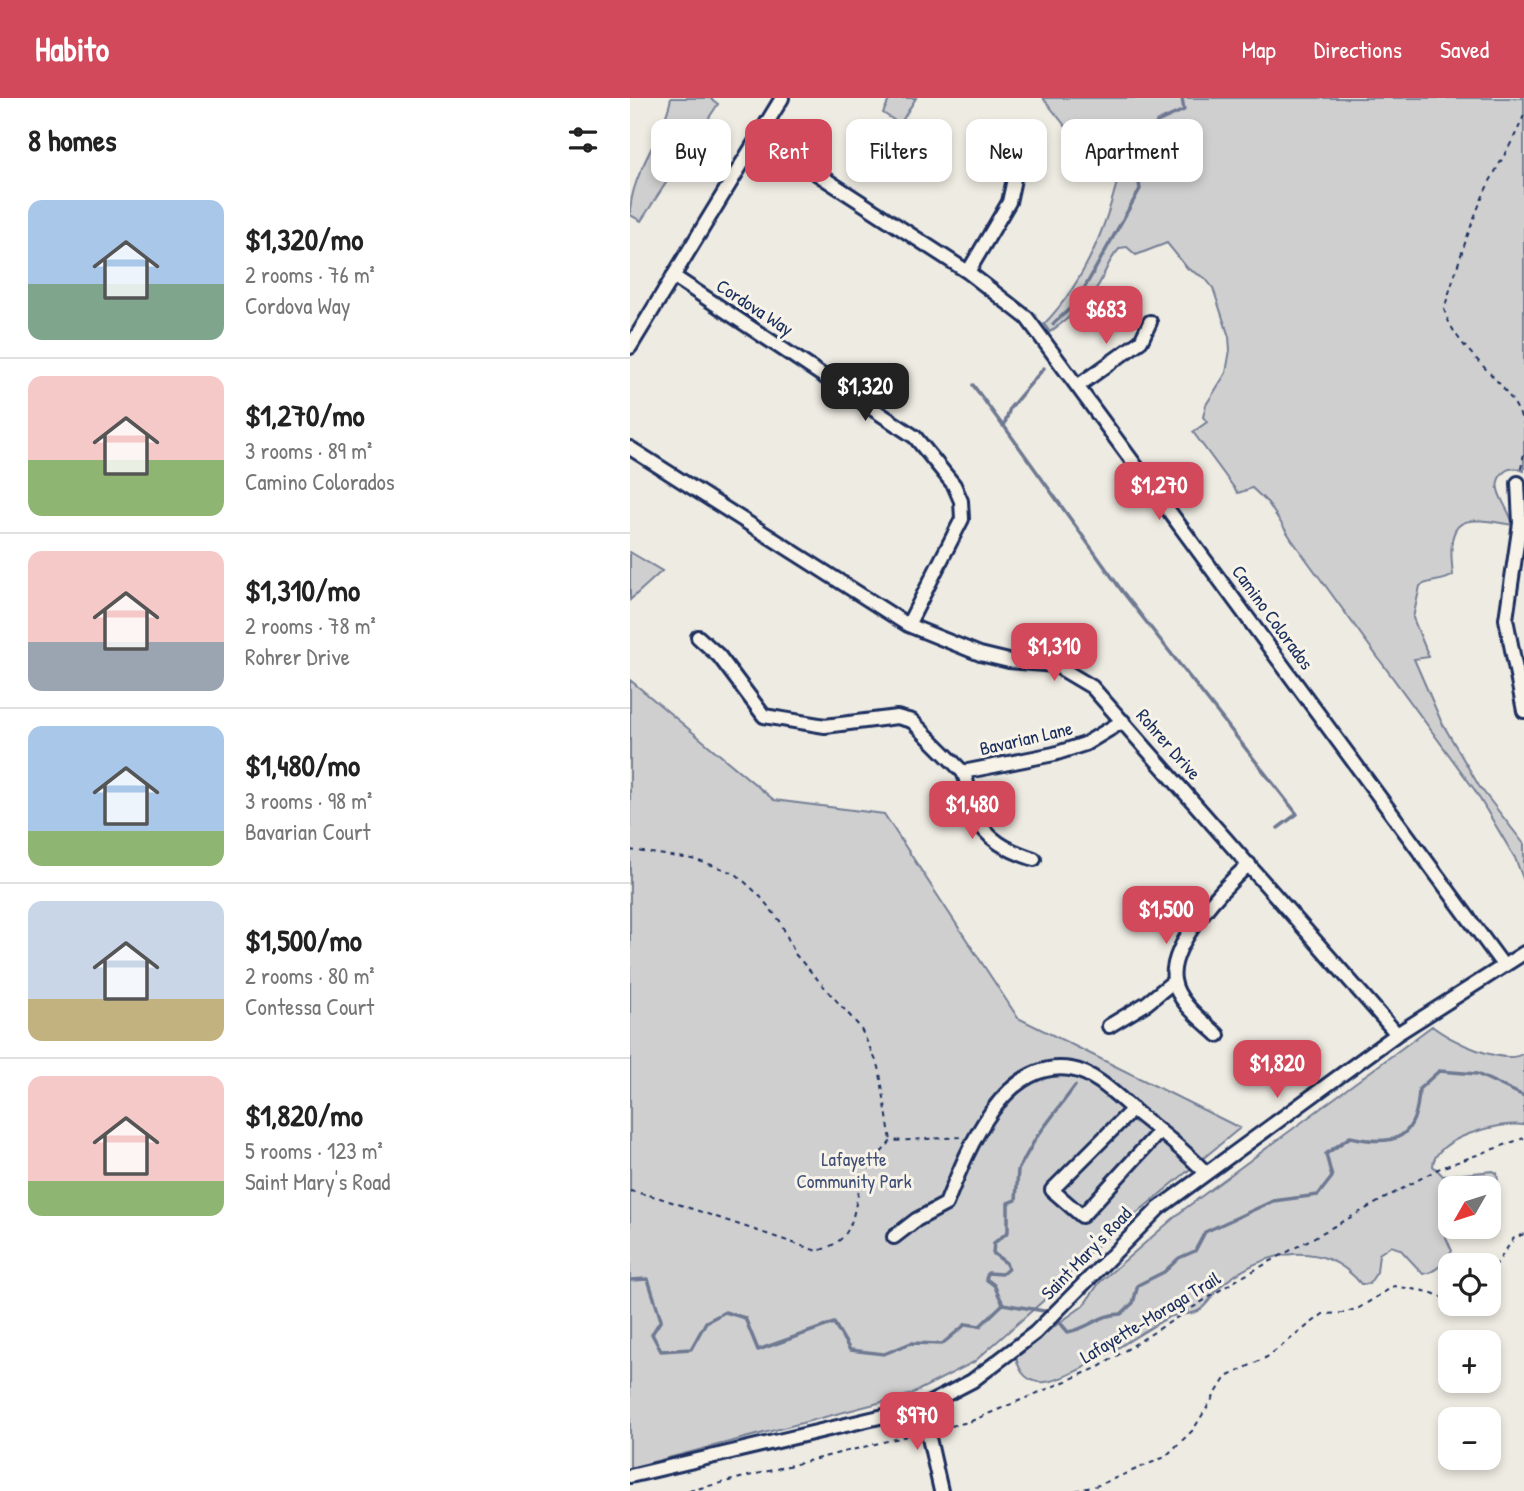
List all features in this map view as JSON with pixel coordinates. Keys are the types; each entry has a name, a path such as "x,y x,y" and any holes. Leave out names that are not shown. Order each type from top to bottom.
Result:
{"street":[{"path":"769,119 782,98"},
{"path":"630,347 745,159"},
{"name":"Camino Colorados","path":"830,182 968,272 1007,299 1027,318 1079,385 1503,965"},
{"path":"968,272 1009,202 1013,182"},
{"name":"Cordova Way","path":"673,276 902,427 942,467 961,501 962,519 908,625"},
{"path":"1079,385 1141,341 1150,322"},
{"name":"Rohrer Drive","path":"630,448 908,625 980,654 1009,661 1055,665 1073,673 1092,687 1397,1034"},
{"path":"1518,483 1520,523 1506,619 1524,711"},
{"name":"Bavarian Lane","path":"698,637 719,656 764,716 825,726 897,717 912,721 963,772 1054,754 1085,744 1123,721"},
{"path":"963,772 969,785 974,814 988,835 1008,851 1034,859"},
{"path":"1218,1035 1182,998 1174,981 1175,965 1214,895 1249,864"},
{"name":"Saint Mary's Road","path":"630,1476 922,1407 972,1381 1035,1333 1140,1223 1397,1034 1524,953"},
{"path":"1110,1026 1147,1003 1174,981"},
{"path":"894,1237 916,1220 946,1204 977,1136 998,1103 1017,1084 1041,1070 1072,1069 1102,1083 1206,1173"},
{"path":"1133,1109 1052,1190 1082,1216 1160,1131"},
{"path":"922,1407 941,1491"}],"path":[{"path":"1524,115 1513,143 1488,186 1467,236 1444,309 1447,320 1460,339 1502,383 1519,409 1524,425"},
{"path":"1518,483 1524,453"},
{"path":"630,850 692,859 715,866 736,874 759,895 780,921 795,954 860,1027 879,1067 891,1140 865,1174 852,1223 843,1240 817,1251 657,1197 630,1191"},
{"path":"891,1140 977,1136"},
{"name":"Lafayette-Moraga Trail","path":"689,1491 969,1422 1099,1367 1233,1282 1427,1175 1524,1138"},
{"path":"1501,1257 1514,1238 1524,1234"},
{"path":"1075,1491 1099,1485 1166,1457 1193,1430 1226,1377 1267,1357 1323,1314 1343,1313 1359,1308 1394,1286 1438,1295"}],"green space":[{"path":"671,98 710,98 718,104 708,119 665,119"},
{"path":"890,98 916,98 903,119 892,119 883,113"},
{"path":"1043,98 1524,98 1524,471 1505,471 1498,485 1513,525 1481,521 1461,524 1455,530 1452,541 1453,575 1420,586 1413,618 1429,657 1414,659 1441,721 1479,786 1524,844 1524,881 1515,858 1474,789 1292,540 1268,503 1252,488 1238,493 1193,432 1207,422 1203,417 1206,405 1226,373 1230,350 1229,337 1213,288 1205,278 1188,269 1167,243 1136,255 1127,247 1120,248 1099,285 1080,307 1050,332 1044,324 1074,286 1086,264 1106,219 1116,182 1203,182 1203,119 1061,121"},
{"path":"651,149 651,182 667,182 641,221 630,215 631,200"},
{"path":"630,552 662,571 630,600"},
{"name":"Lafayette Community Park","path":"630,680 774,800 884,814 1018,1018 1240,1128 1092,1250 1043,1301 974,1362 909,1395 630,1468"},
{"path":"1432,1026 1477,1050 1504,1057 1524,1053 1524,1125 1500,1126 1470,1134 1444,1147 1436,1156 1433,1166 1443,1176 1438,1176 1438,1239 1447,1239 1452,1251 1438,1253 1438,1267 1423,1274 1400,1249 1391,1246 1379,1254 1377,1272 1369,1284 1361,1284 1346,1269 1329,1260 1312,1255 1276,1257 1240,1272 1223,1284 1198,1311 1167,1318 1072,1373 1045,1382 1034,1381 1025,1376 1016,1357 1021,1350 1083,1306 1100,1282 1183,1210"},
{"path":"1493,1171 1497,1176 1443,1176"}],"waterway":[{"path":"1053,324 1076,303 1140,189 1137,170 1157,122 1184,110 1182,98"},
{"path":"1044,368 1010,408 1004,426 1122,591 1297,814 1278,828"},
{"path":"973,385 1003,426"},
{"path":"1055,1317 1068,1332 1107,1316 1121,1314 1133,1303 1138,1285 1164,1272 1179,1258 1195,1251 1205,1232 1273,1201 1318,1195 1332,1177 1326,1154 1350,1137 1380,1141 1401,1136 1414,1119 1419,1089 1439,1071 1477,1074 1524,1096"},
{"path":"1003,1304 994,1285 986,1279 988,1273 1002,1274 1008,1269 1006,1263 993,1253 994,1243 1008,1232 1008,1203 1016,1200 1018,1170 1036,1138 1075,1086"},
{"path":"630,1280 648,1279 661,1320 652,1334 661,1351 691,1349 706,1322 725,1312 745,1318 758,1350 834,1323 850,1350 884,1354 911,1343 942,1344 966,1324 980,1326 1003,1304 1050,1312"}]}
